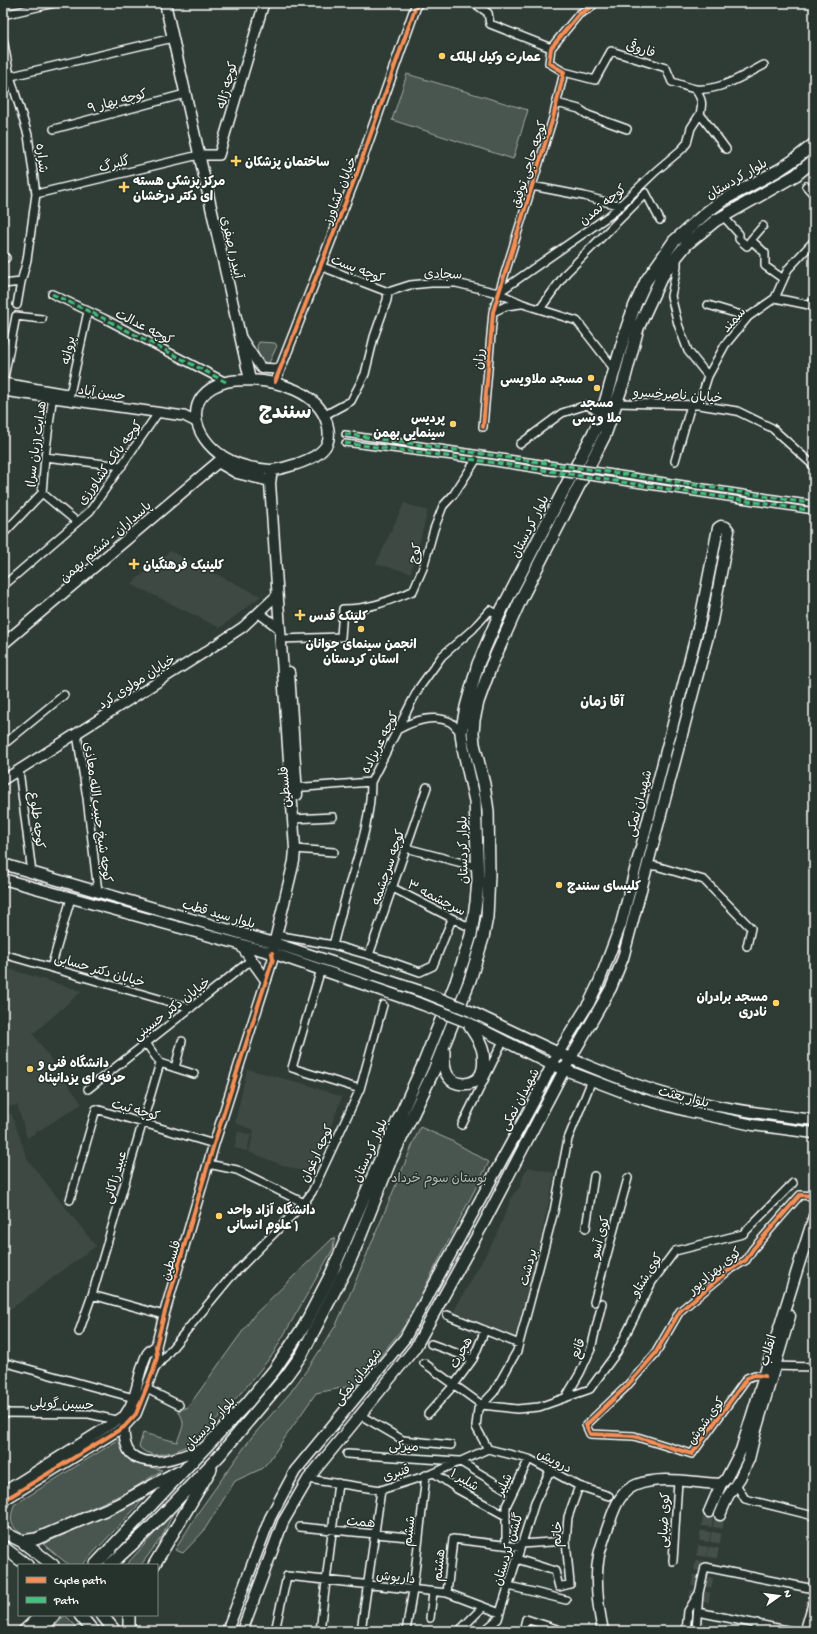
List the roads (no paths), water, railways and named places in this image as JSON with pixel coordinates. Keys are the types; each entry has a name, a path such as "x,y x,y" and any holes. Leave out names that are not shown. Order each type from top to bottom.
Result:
{"main road":[{"name":"آبیدر / صفری","path":"165,3 250,380"},
{"name":"بلوار کردستان","path":"96,1564 248,1402 275,1369 304,1326 337,1262 379,1162 423,1065 464,958 476,902 477,867 475,801 462,748 461,733 465,707 478,664 499,615 583,455 602,414 635,305 646,281 674,241 707,212 718,204 779,170 814,144"},
{"name":"بلوار کردستان","path":"111,1564 149,1529 197,1477 219,1456 302,1354 355,1248 390,1162 434,1070 459,1011 470,980 483,938 489,900 488,811 473,733 478,702 503,638 545,550 605,435 618,403 638,328 660,280 688,244 723,216 796,175 814,160"},
{"path":"221,460 259,469 272,470 308,460 324,449 328,441 329,432 325,415 319,407 300,393 275,382 250,380 226,382 207,392 196,406 196,418 199,431 204,440 221,460 237,473 270,481"},
{"name":"پاسداران - ششم بهمن","path":"3,644 221,460"},
{"name":"فلسطین","path":"272,470 270,481 279,628 283,639 298,849 294,861 277,949"},
{"name":"شهیدان نمکی","path":"227,1631 270,1518 296,1471 405,1338 558,1053 589,1003 599,982 621,924 700,620 718,528 723,526 729,531 712,621 623,958 611,988 564,1070 415,1348 308,1479 284,1522 242,1631"},
{"path":"700,620 712,621"},
{"name":"بلوار سید قطب","path":"3,864 98,892 277,949 426,993 459,1011"},
{"path":"636,864 648,866"},
{"name":"بلوار سید قطب","path":"3,879 240,944 277,949 322,969 467,1022"},
{"path":"240,944 266,980"},
{"path":"446,1007 459,1011 558,1053"},
{"path":"467,1022 552,1065"},
{"path":"444,1045 444,1066 448,1077 463,1085 472,1083 479,1077 483,1070 483,1052 479,1039 467,1022"},
{"name":"بلوار بعثت","path":"558,1053 622,1079 676,1096 761,1114 814,1120"},
{"name":"بلوار بعثت","path":"552,1065 639,1098 687,1111 753,1125 814,1133"},
{"path":"496,1170 508,1176"},
{"name":"انقلاب","path":"720,1515 728,1496 749,1459 772,1366 814,1216"},
{"name":"انقلاب","path":"709,1512 721,1484 729,1474 741,1450 765,1376 772,1366 814,1235"},
{"path":"155,1564 219,1456"},
{"path":"21,1541 36,1539 119,1504 187,1467"},
{"path":"602,1631 597,1586 599,1557 614,1509 623,1494 637,1485 647,1482 678,1480 721,1484"},
{"path":"3,1532 21,1541 52,1564"},
{"path":"3,1547 25,1564"},
{"path":"24,1631 40,1616"},
{"path":"40,1630 54,1616"},
{"path":"80,1616 87,1631"},
{"path":"81,1616 93,1631"},
{"path":"103,1616 115,1631"},
{"path":"128,1631 129,1616"}],"street":[{"path":"3,15 55,3"},
{"name":"کوچه ژاله","path":"199,154 219,155 264,3"},
{"name":"خیابان کشاورز","path":"275,382 357,173 417,3"},
{"path":"474,3 488,14 490,24 551,48"},
{"path":"564,72 549,63 551,48 579,14 590,8 595,3"},
{"path":"7,77 173,38"},
{"name":"شراره","path":"3,39 7,77 28,135 36,194 27,260 17,305"},
{"name":"فاروقی","path":"564,72 595,80 611,51 666,68 672,82 695,89"},
{"path":"726,149 700,114 703,105 702,100 695,89 712,88 729,83 764,65"},
{"name":"کوچه حاجی توفیق","path":"498,293 557,103 564,72"},
{"name":"کوچه بهار ۹","path":"54,128 185,94"},
{"path":"557,103 579,109 588,115 627,129"},
{"name":"کوچه تمدن","path":"498,293 610,216 656,171 682,149 687,143 691,128 700,114"},
{"name":"گلبرگ","path":"36,194 199,154"},
{"path":"532,186 584,196 621,206"},
{"path":"806,186 814,195"},
{"name":"کوچه تمدن","path":"540,310 566,273 646,193 660,220"},
{"path":"723,216 739,234 739,239 749,243 765,253 765,266 782,278"},
{"path":"749,243 763,226"},
{"path":"814,241 788,269 782,278 775,298 809,305 814,302"},
{"path":"677,257 677,267 671,296 678,324 688,351 708,376"},
{"name":"کوچه پست","path":"320,266 388,292"},
{"path":"3,284 21,282"},
{"name":"سجادی","path":"388,292 410,285 456,283 498,293 523,304 577,321 615,370"},
{"path":"325,415 351,401 365,374 374,337 387,300 388,292"},
{"name":"رزان","path":"484,427 493,312 498,293"},
{"name":"کوچه عدالت","path":"52,294 88,310 226,382"},
{"name":"سمند","path":"675,462 695,405 708,376 725,345 748,317 775,298"},
{"path":"493,312 506,306 523,304"},
{"path":"708,305 748,317"},
{"name":"پروانه","path":"70,394 88,310"},
{"path":"3,383 16,316 42,319"},
{"path":"240,336 261,368 276,369 281,367"},
{"name":"حسن آباد","path":"3,383 53,394 158,413 196,418"},
{"name":"حسن آباد","path":"3,391 70,394 196,418"},
{"name":"هدایت (زبان سرا)","path":"4,531 42,493 53,394"},
{"name":"خیابان ناصرخسرو","path":"618,403 695,405 737,411 772,428 814,466"},
{"path":"520,444 562,413 586,405 602,414"},
{"name":"کوچه بانک کشاورزی","path":"3,586 90,511 158,413"},
{"path":"346,434 814,504"},
{"path":"345,443 476,460 814,511"},
{"path":"45,458 122,466"},
{"name":"کوچ","path":"283,639 341,637 343,609 377,606 413,591 423,568 434,529 443,506 454,494 476,460"},
{"path":"42,493 77,522"},
{"name":"خیابان مولوی کرد","path":"4,777 19,770 209,650 243,627 277,595"},
{"name":"کوچه عربزاده","path":"333,945 347,892 360,854 371,796 371,782 419,688 442,656 473,629 490,610 499,615"},
{"path":"259,613 279,628"},
{"path":"3,745 64,695"},
{"path":"398,729 412,722 435,719 450,722 461,733"},
{"name":"کوچه شیخ حبیب الله معاذی","path":"77,734 87,798 98,892"},
{"name":"کوچه طلوع","path":"19,770 32,873"},
{"path":"293,788 371,782"},
{"name":"کوچه سرچشمه","path":"369,955 391,887 427,787"},
{"path":"296,819 333,817"},
{"path":"406,848 477,867"},
{"path":"298,849 334,852"},
{"path":"648,866 704,880 751,928 747,946"},
{"name":"سرچشمه ۳","path":"391,887 471,928"},
{"path":"51,968 71,898"},
{"path":"277,949 333,945 420,972 433,966 452,919"},
{"name":"فلسطین","path":"3,1492 136,1414 153,1371 157,1357 156,1346 208,1164 277,949"},
{"name":"خیابان دکتر حسابی","path":"3,954 191,1008"},
{"name":"خیابان دکتر حسینی","path":"88,1089 251,960"},
{"path":"322,969 292,1068 360,1089"},
{"name":"کوچه ارغوان","path":"153,1371 229,1279 304,1203 312,1192 360,1089 383,1005"},
{"path":"175,1068 182,1041"},
{"path":"462,1125 503,1041"},
{"path":"146,1043 160,1063 194,1074"},
{"name":"عبید زاکانی","path":"79,1332 92,1295 160,1063"},
{"name":"بردشت","path":"488,1449 476,1426 478,1409 494,1392 517,1351 554,1211 568,1139 592,1080"},
{"name":"کوچه ثبت","path":"70,1200 96,1109 214,1144"},
{"path":"208,1164 237,1170 304,1203"},
{"path":"586,1228 594,1176"},
{"name":"کوی آسو","path":"594,1302 628,1178"},
{"name":"کوی شتاو","path":"482,1405 517,1410 539,1407 590,1389 617,1352 652,1282 675,1251 743,1234 794,1183"},
{"name":"کوی بهزادپور","path":"586,1425 626,1388 655,1354 680,1311 728,1271 746,1260 753,1249 800,1196 814,1196"},
{"path":"92,1295 164,1316"},
{"name":"قانع","path":"566,1397 580,1373 591,1349 602,1304"},
{"name":"هجرت","path":"447,1315 519,1344"},
{"name":"هجرت","path":"428,1414 454,1385 473,1359 485,1330"},
{"path":"431,1344 473,1359"},
{"name":"فلسطین","path":"3,1501 121,1423 130,1409 147,1353 156,1346"},
{"path":"3,1362 134,1398"},
{"path":"424,1362 482,1405"},
{"path":"772,1366 814,1367"},
{"name":"کوی شوش","path":"586,1425 590,1434 634,1436 692,1454 747,1378 755,1375 765,1376"},
{"path":"147,1389 179,1405"},
{"name":"حسین گویلی","path":"3,1413 89,1414 121,1423"},
{"path":"360,1415 403,1440 451,1445"},
{"path":"121,1423 130,1453 139,1458 154,1461 171,1460 207,1446"},
{"name":"درویش","path":"488,1449 529,1460 579,1486 609,1496"},
{"name":"قنبری","path":"308,1479 381,1490 430,1474 488,1449"},
{"name":"میرکی","path":"347,1454 459,1461"},
{"path":"171,1460 187,1467"},
{"name":"شلیر","path":"506,1546 506,1506 529,1460"},
{"path":"459,1461 512,1493"},
{"name":"گلشن کردستان","path":"484,1631 498,1618 535,1502 550,1471"},
{"name":"شلیر ۱","path":"430,1474 506,1516"},
{"name":"ششم","path":"406,1631 413,1590 419,1538 430,1474"},
{"name":"کوی ضیایی","path":"673,1562 678,1480"},
{"path":"320,1631 338,1484"},
{"path":"736,1484 745,1499 814,1516"},
{"name":"خاتم","path":"559,1587 570,1584 566,1541 568,1517 579,1486"},
{"path":"361,1631 381,1490"},
{"name":"همت","path":"300,1527 419,1538"},
{"name":"هشتم","path":"446,1594 453,1539 506,1546"},
{"path":"506,1546 566,1541"},
{"path":"517,1559 555,1571 559,1587 554,1598"},
{"path":"696,1631 699,1593 705,1567 814,1589"},
{"name":"داریوش","path":"275,1631 287,1576 446,1594 500,1613"},
{"path":"509,1586 566,1600"},
{"path":"430,1618 433,1592"},
{"path":"686,1631 688,1610 699,1593"},
{"path":"804,1631 814,1597"},
{"path":"459,1631 484,1607"},
{"path":"698,1612 792,1631"},
{"path":"523,1631 526,1619 564,1631"},
{"path":"754,1631 757,1624"}],"tunnel":[{"path":"689,1630 709,1512"},
{"path":"698,1631 720,1515"}],"place":[{"name":"عمارت وکیل الملک","path":"442,56"},
{"name":"ساختمان پزشکان","path":"236,161"},
{"name":"مرکز پزشکی هسته ای دکتر درخشان","path":"124,187"},
{"name":"مسجد ملاویسی","path":"591,378"},
{"name":"مسجد ملا ویسی","path":"597,388"},
{"name":"پردیس سینمایی بهمن","path":"453,424"},
{"name":"کلینیک فرهنگیان","path":"134,564"},
{"name":"کلینک قدس","path":"300,615"},
{"name":"انجمن سینمای جوانان استان کردستان","path":"361,629"},
{"name":"کلیسای سنندج","path":"559,885"},
{"name":"مسجد برادران نادری","path":"776,1003"},
{"name":"دانشگاه فنی و حرفه ای یزدانپناه","path":"30,1069"},
{"name":"دانشگاه آزاد واحد علوم انسانی )","path":"219,1216"}],"district":[{"name":"سنندج","path":"285,411"},
{"name":"آقا زمان","path":"602,701"}],"park label":[{"name":"بوستان سوم خرداد","path":"439,1177"}]}
